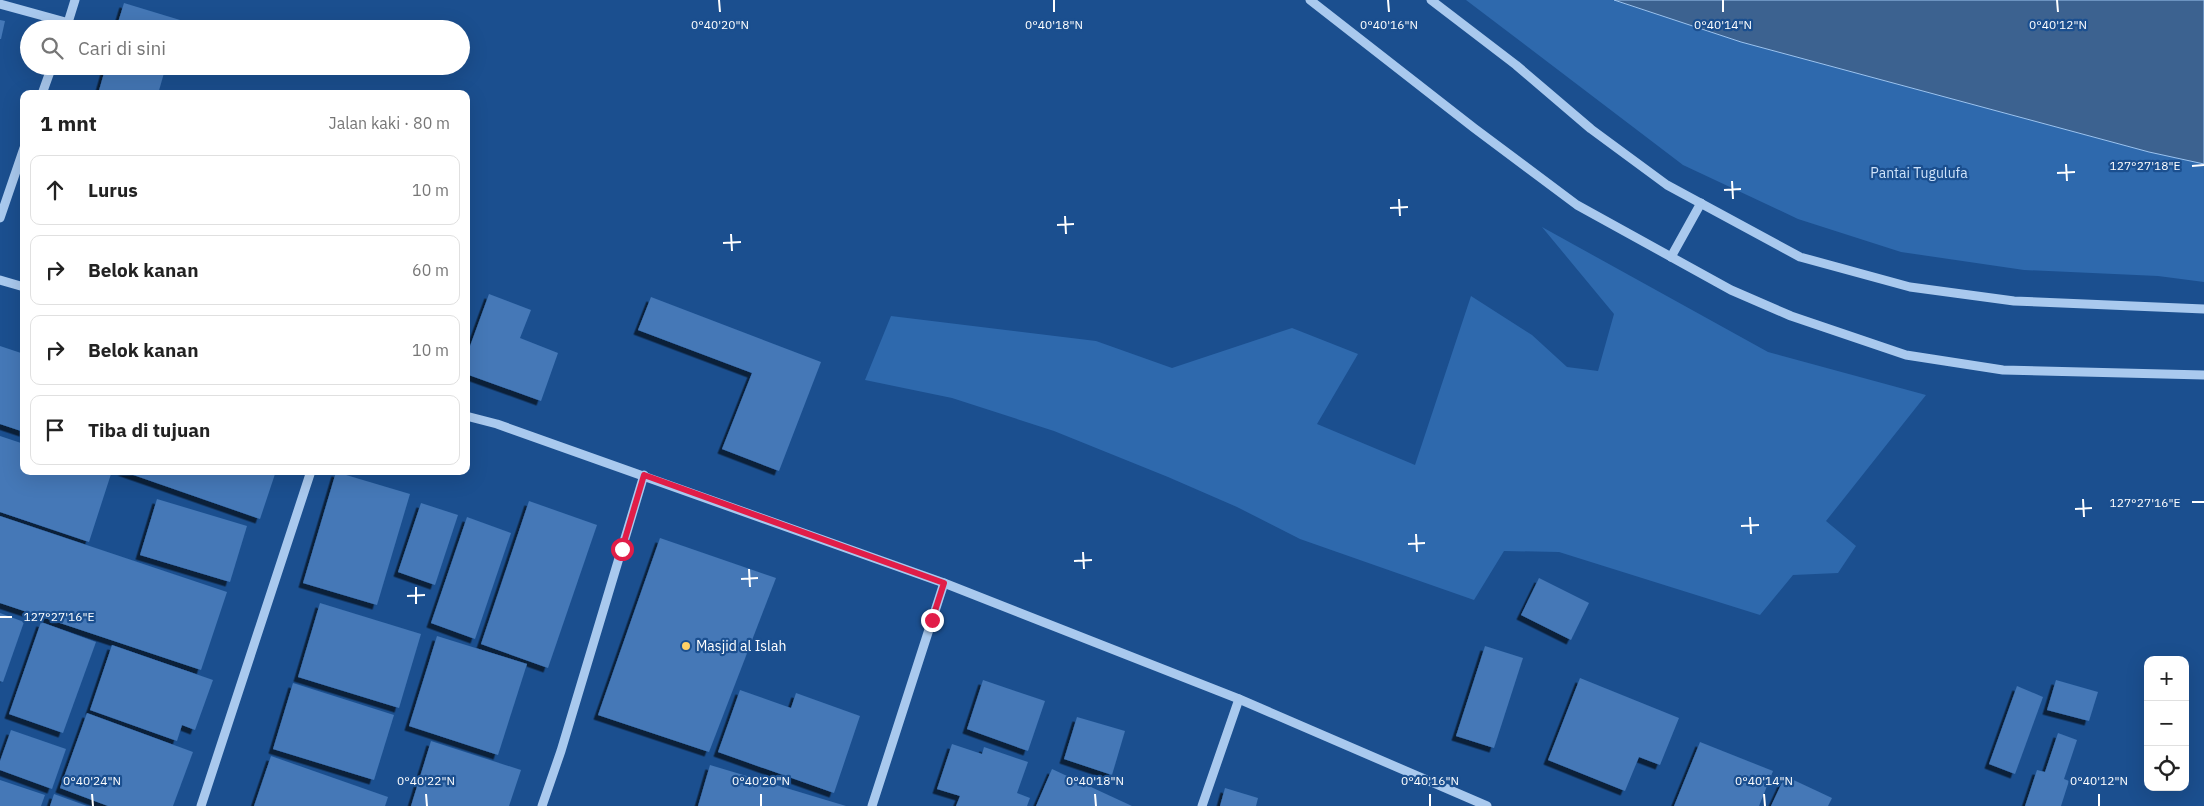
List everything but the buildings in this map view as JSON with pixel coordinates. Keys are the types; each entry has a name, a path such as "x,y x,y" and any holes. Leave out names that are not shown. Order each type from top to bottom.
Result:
{"street":[{"path":"69,20 75,0"},
{"path":"1310,0 1474,128 1577,205 1731,290 1791,316 1906,355 2003,370 2204,375"},
{"path":"1431,0 1516,65 1591,129 1667,185 1800,257 1910,287 2014,301 2204,309"},
{"path":"0,4 49,20"},
{"path":"43,90 49,75"},
{"path":"0,218 20,160"},
{"path":"0,186 10,189"},
{"path":"1671,257 1700,203"},
{"path":"0,280 20,286"},
{"path":"470,417 497,424 644,475 944,583 1239,699 1487,806"},
{"path":"201,806 309,475"},
{"path":"542,806 561,751 644,475"},
{"path":"872,806 944,583"},
{"path":"1202,806 1239,699"}],"green space":[{"name":"Pantai Tugulufa","path":"1466,0 1613,0 1741,42 2149,152 2204,164 2204,282 2158,276 2024,270 1901,252 1798,219 1683,165"},
{"path":"1542,227 1768,352 1926,395 1826,521 1856,546 1838,573 1793,575 1760,615 1559,552 1504,551 1474,600 1300,539 1237,507 1054,431 952,398 865,380 891,316 1096,341 1172,368 1292,328 1358,354 1317,424 1415,465 1471,296 1532,335 1567,367 1598,371 1614,314"}],"shaded area":[{"path":"1614,0 2204,0 2204,164 2149,152 1741,42"}],"place":[{"name":"Masjid al Islah","path":"686,646"}],"route":[{"path":"622,549 644,475 944,583 932,620"}]}
